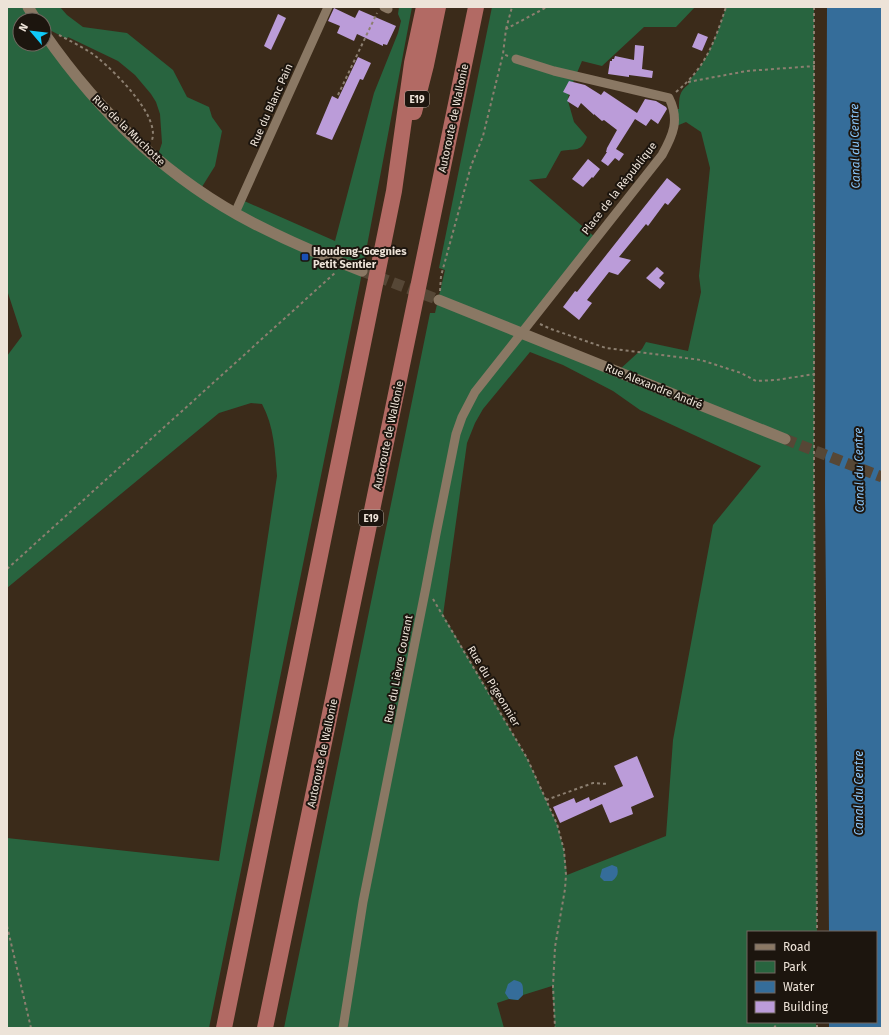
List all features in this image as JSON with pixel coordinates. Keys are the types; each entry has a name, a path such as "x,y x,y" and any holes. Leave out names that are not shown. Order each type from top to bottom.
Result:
{"highway":[{"path":"394,191 412,63 424,7"},
{"name":"E19","path":"224,1028 394,191 426,65 438,7"},
{"name":"Autoroute de Wallonie","path":"265,1028 476,7"}],"street":[{"name":"Rue du Blanc Pain","path":"235,213 328,7"},
{"name":"Rue de la Muchotte","path":"52,44 88,90 118,122 148,150 185,180 235,213 283,238 362,271"},
{"path":"516,59 554,71 669,98"},
{"name":"Place de la République","path":"522,333 662,155 670,140 674,127 674,109 669,98"},
{"path":"439,300 522,333"},
{"name":"Rue Alexandre André","path":"522,333 785,439"},
{"name":"Rue du Lièvre Courant","path":"343,1028 363,902 455,442 462,417 474,392 522,333"}],"path":[{"path":"439,300 441,276 471,166 483,136 503,54 506,28 512,7"},
{"path":"506,28 547,7"},
{"path":"669,98 688,82 703,63 726,7"},
{"path":"814,7 814,492 817,931"},
{"path":"338,95 384,8"},
{"path":"56,33 97,58 121,80 142,104 152,124 153,137 148,150"},
{"path":"503,54 516,59"},
{"path":"688,82 747,71 815,66"},
{"path":"7,569 344,264"},
{"path":"532,320 551,329 606,348 701,360 741,373 756,381 776,380 815,374"},
{"name":"Rue du Pigeonnier","path":"426,587 527,758 557,824 564,850 566,865 565,889 555,947 553,986 555,1028"},
{"path":"546,800 593,783 608,784"},
{"path":"7,926 31,1028"}],"green space":[{"path":"7,7 60,7 67,15 83,27 127,33 173,70 187,97 209,107 212,117 222,131 215,166 200,190 235,213 242,200 335,241 374,93 398,33 401,21 398,14 399,7 412,7 360,283 209,1028 7,1028 7,838 219,861 277,476 276,457 269,421 262,404 251,403 219,413 7,588 7,356 22,336 7,290","holes":["12,12 52,12 52,31 67,39 68,37 118,61 135,75 151,94 156,102 160,114 162,143 157,158 62,58 52,44 52,52 12,52"]},
{"path":"492,7 695,7 676,27 644,27 602,66 582,61 569,92 568,101 574,122 587,137 585,142 580,148 561,151 546,178 529,180 596,238 522,333 618,371 642,349 646,342 688,351 701,292 699,276 710,168 701,132 686,122 674,127 674,109 679,109 681,92 689,84 688,82 701,65 711,47 726,7 814,7 814,450 817,931 747,931 747,1023 816,1023 816,1028 555,1028 552,986 523,995 518,1000 509,999 497,1003 504,1028 284,1028 430,313 435,313 445,270 439,268","holes":["530,352 563,365 613,391 640,410 761,466 713,525 673,740 666,836 567,875 564,850 557,824 527,758 443,615 467,443 475,423 483,409"]}],"water":[{"name":"Canal du Centre","path":"827,7 882,7 882,1028 829,1028 829,1023 877,1023 877,931 829,931 825,495"},
{"path":"612,865 617,867 617,875 612,881 604,881 600,877 602,869"},
{"path":"514,980 520,982 523,986 523,995 518,1000 509,999 505,993 508,984"}],"building":[{"path":"334,8 355,18 359,10 396,26 387,45 383,44 383,46 357,34 354,41 337,33 340,26 328,21"},
{"path":"278,14 286,18 271,50 264,46"},
{"path":"698,33 708,37 702,51 692,47"},
{"path":"635,45 644,46 642,69 653,71 652,78 608,74 610,61 614,59 615,56 634,60"},
{"path":"358,57 371,63 363,80 360,79 332,140 316,134 332,96 338,99"},
{"path":"569,81 585,85 601,95 604,91 637,113 645,99 656,101 667,109 658,124 651,119 646,126 635,119 616,149 624,154 619,161 615,158 608,166 601,161 607,152 607,148 617,130 604,120 602,121 594,115 581,103 578,108 567,101 570,95 563,92"},
{"path":"588,159 600,169 583,187 572,179"},
{"path":"667,178 681,189 668,205 665,203 648,226 646,224 619,257 631,260 618,275 609,272 587,300 592,303 579,320 563,307 575,291 577,292"},
{"path":"657,267 664,273 659,278 665,283 660,289 646,278"},
{"path":"637,756 654,797 631,807 633,814 610,823 602,804 560,823 553,807 574,798 576,803 589,797 590,801 623,786 614,766"}],"tunnel":[{"path":"362,271 439,300"},
{"path":"785,439 882,477"}],"place":[{"name":"Houdeng-Gœgnies Petit Sentier","path":"305,257"}]}
